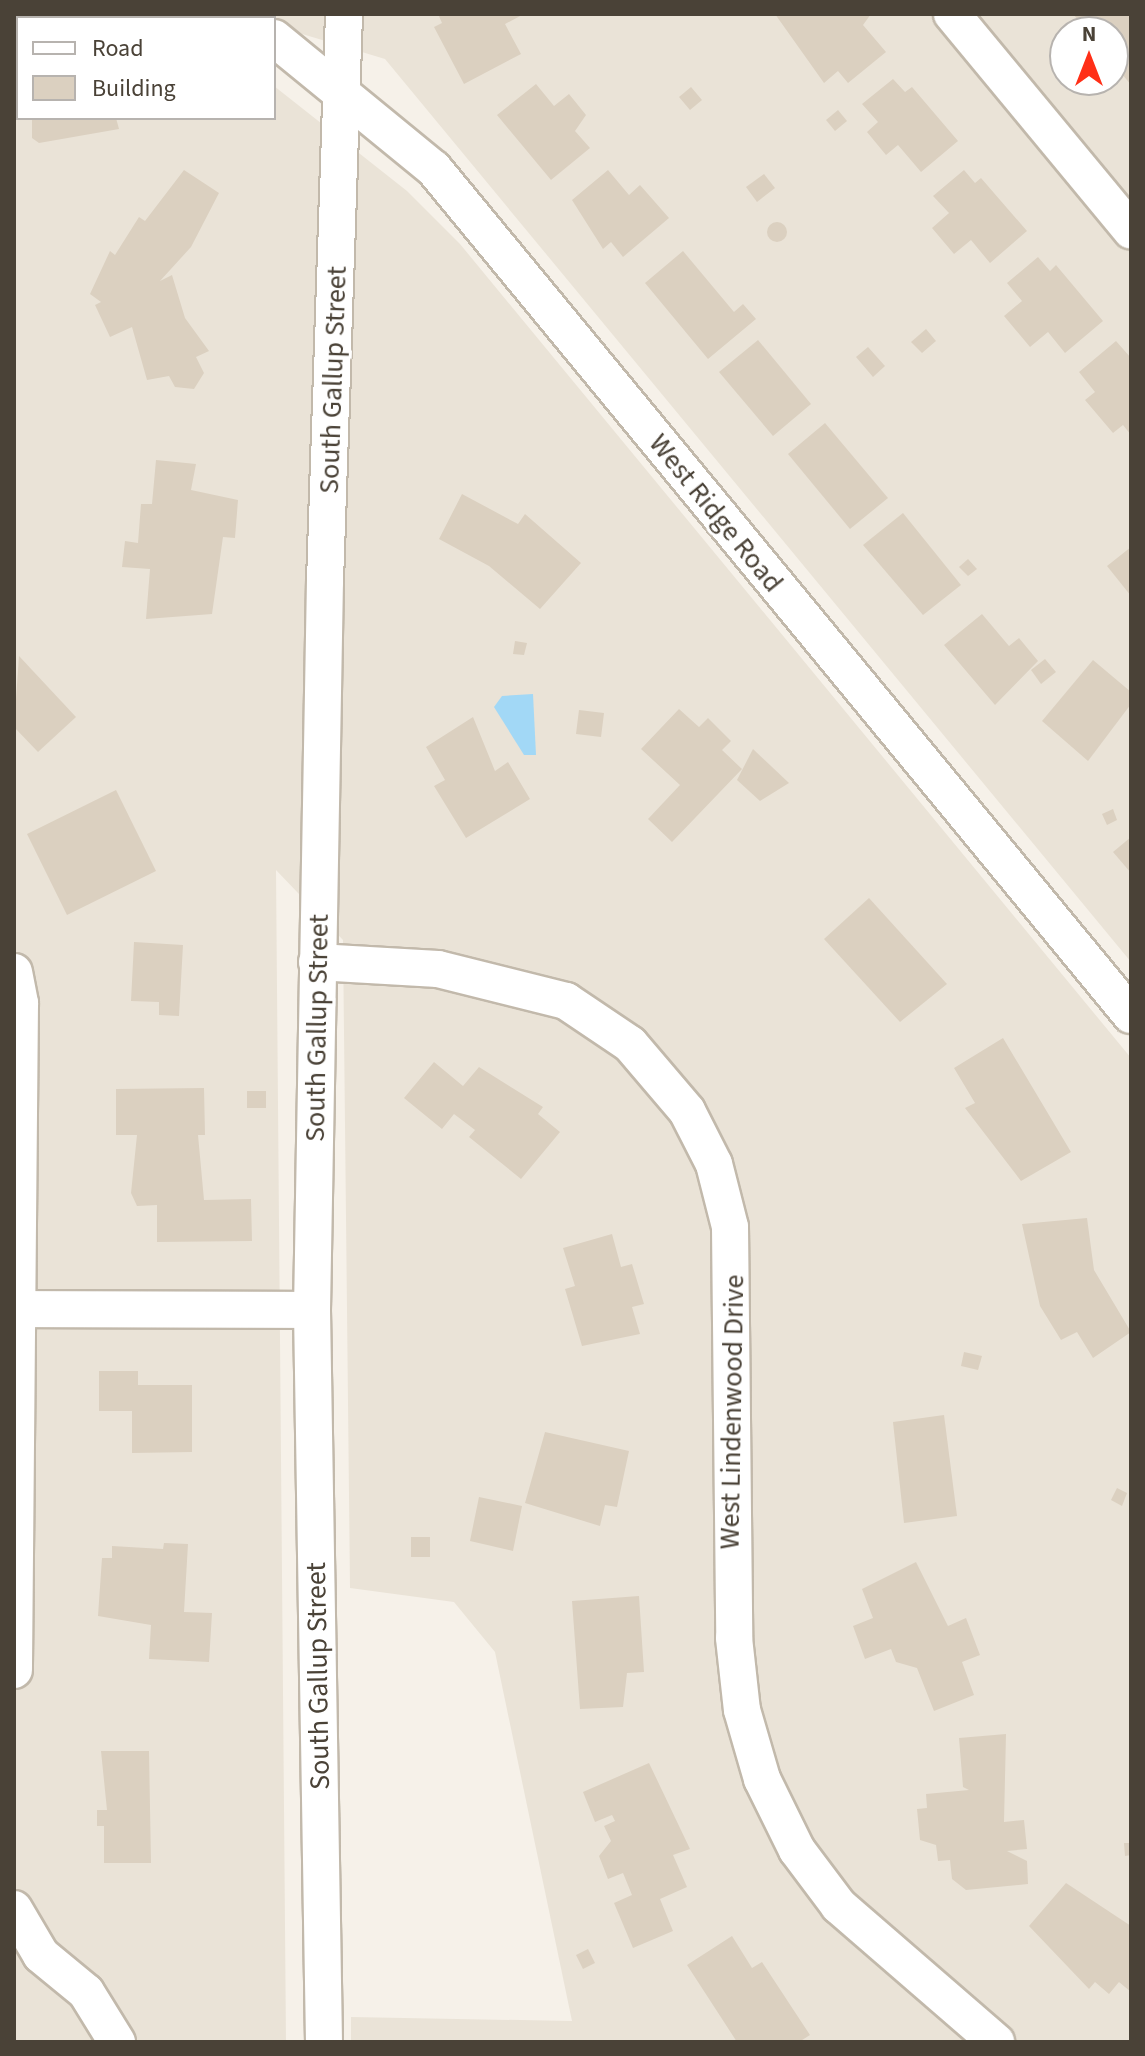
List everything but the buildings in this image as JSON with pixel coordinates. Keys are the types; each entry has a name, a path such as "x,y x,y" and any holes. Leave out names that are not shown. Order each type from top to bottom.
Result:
{"street":[{"name":"South Gallup Street","path":"324,2042 312,1310 317,962 344,14"},
{"path":"952,14 1131,230"},
{"name":"West Ridge Road","path":"276,39 343,89 434,169 1131,1015"},
{"name":"West Lindenwood Drive","path":"317,962 438,969 566,1001 630,1044 687,1111 714,1164 730,1227 733,1622 742,1710 762,1779 797,1850 839,1906 996,2042"},
{"path":"14,972 20,1003 14,1670"},
{"path":"16,1309 312,1310"},
{"path":"14,1909 41,1955 86,1992 117,2042"}],"shaded area":[{"path":"14,14 100,16 16,16 16,120 276,120 276,88 407,191 460,244 1131,1058 1131,2042 351,2042 351,2017 572,2021 495,1652 454,1602 350,1588 343,940 276,870 286,2042 14,2042"},
{"path":"269,14 1131,14 1131,962 385,59 289,30 276,20 276,16"}],"water":[{"path":"533,694 536,755 524,755 494,707 502,696"}]}
